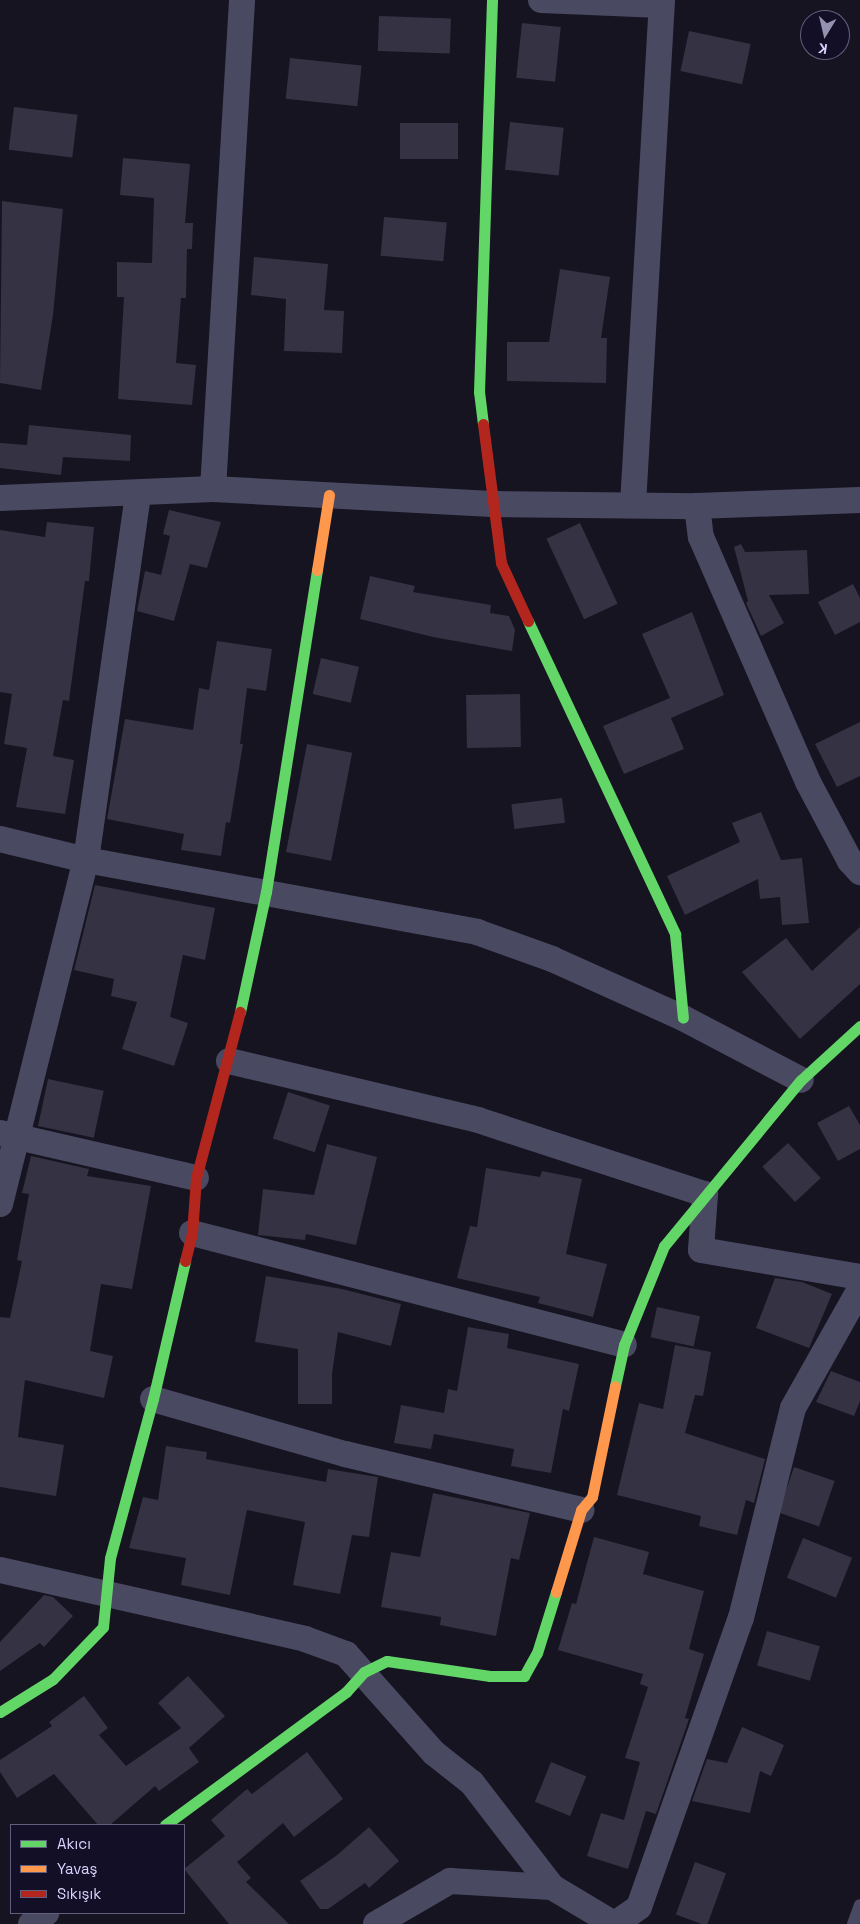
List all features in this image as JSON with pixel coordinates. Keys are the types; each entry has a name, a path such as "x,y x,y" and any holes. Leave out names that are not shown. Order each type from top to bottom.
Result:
{"street":[{"path":"213,489 242,0"},
{"path":"492,0 479,392 501,563 675,934 683,1018"},
{"path":"541,0 662,2 633,505"},
{"path":"0,498 138,494 213,489 492,504 697,506 860,500"},
{"path":"0,1204 8,1135 86,860 138,494"},
{"path":"0,1712 53,1679 103,1627 110,1558 153,1399 192,1233 196,1178 229,1061 266,892 329,495"},
{"path":"697,506 701,537 808,782 850,861 860,872"},
{"path":"0,839 86,860 477,932 552,959 683,1018 802,1080"},
{"path":"166,1824 346,1692 364,1672 387,1661 490,1676 524,1676 537,1652 581,1510 592,1497 624,1345 664,1246 705,1194 802,1080 860,1026"},
{"path":"229,1061 478,1120 705,1194"},
{"path":"8,1135 196,1178"},
{"path":"705,1194 700,1250 860,1277"},
{"path":"192,1233 624,1345"},
{"path":"0,1570 305,1639 346,1654 434,1753 472,1783 552,1887 615,1924 639,1906 741,1618 793,1408 860,1288"},
{"path":"153,1399 345,1454 581,1510"},
{"path":"376,1924 450,1881 552,1887"},
{"path":"31,1924 45,1914"}],"lane":[{"path":"853,1924 860,1905"}],"building":[{"path":"379,16 451,19 450,53 378,51"},
{"path":"522,23 561,27 555,82 516,78"},
{"path":"689,31 751,44 742,84 680,71"},
{"path":"290,58 362,66 357,106 286,99"},
{"path":"14,107 78,115 72,157 9,150"},
{"path":"510,122 564,128 559,175 505,170"},
{"path":"400,123 458,123 458,159 400,159"},
{"path":"123,158 190,164 185,223 193,223 192,249 187,249 186,298 181,298 176,363 196,365 192,405 118,399 124,297 117,297 117,262 152,263 154,198 120,195"},
{"path":"2,201 63,209 53,315 41,390 0,383"},
{"path":"384,217 447,222 443,261 381,256"},
{"path":"254,257 328,264 324,310 344,311 342,353 284,351 286,299 251,295"},
{"path":"560,269 610,277 601,338 607,338 606,383 507,381 507,342 549,342"},
{"path":"29,425 131,435 130,461 63,457 61,475 0,468 0,443 27,445"},
{"path":"169,510 221,522 207,568 190,564 174,621 137,611 145,571 161,575 170,536 163,534"},
{"path":"47,522 94,527 89,581 85,581 69,701 63,700 53,756 74,760 65,814 16,807 27,748 4,744 12,694 0,692 0,530 45,537"},
{"path":"580,523 618,604 584,619 546,539"},
{"path":"741,544 745,552 807,550 809,594 769,595 784,623 761,636 746,603 748,601 734,547"},
{"path":"370,576 415,586 413,592 491,605 490,613 509,616 515,630 512,651 433,637 360,619"},
{"path":"853,584 860,598 860,622 835,635 818,602"},
{"path":"692,612 724,695 671,718 684,749 624,774 603,726 670,698 642,634"},
{"path":"217,641 272,649 266,691 247,688 240,744 243,744 230,823 226,822 221,856 181,850 184,834 107,819 125,719 193,730 199,688 209,690"},
{"path":"321,658 359,667 351,703 313,694"},
{"path":"520,694 521,747 467,748 466,695"},
{"path":"860,722 860,776 837,787 815,744"},
{"path":"307,744 352,753 331,861 286,852"},
{"path":"562,798 565,823 514,829 511,804"},
{"path":"761,812 781,860 802,858 809,923 782,925 780,897 760,899 758,879 685,915 667,876 740,842 732,823"},
{"path":"95,885 215,908 205,960 183,955 170,1017 188,1023 174,1066 122,1049 137,1002 111,996 114,979 74,970"},
{"path":"860,927 860,984 800,1039 742,972 786,938 812,971"},
{"path":"48,1079 104,1091 94,1138 38,1126"},
{"path":"288,1092 330,1106 315,1152 273,1139"},
{"path":"849,1106 860,1125 860,1149 838,1161 817,1123"},
{"path":"788,1143 821,1178 795,1202 762,1167"},
{"path":"327,1144 377,1157 356,1245 306,1234 305,1240 258,1235 263,1189 314,1195"},
{"path":"31,1156 89,1169 87,1176 151,1186 132,1289 101,1284 90,1351 113,1356 104,1398 25,1380 18,1437 64,1445 56,1496 0,1487 0,1317 10,1318 22,1261 17,1260 29,1194 22,1193"},
{"path":"486,1168 540,1177 542,1171 582,1179 566,1254 607,1264 593,1317 538,1303 540,1297 457,1278 470,1226 477,1227"},
{"path":"266,1276 342,1289 401,1304 391,1346 338,1332 332,1374 332,1404 298,1404 298,1349 255,1342"},
{"path":"775,1278 802,1282 832,1294 809,1348 756,1328"},
{"path":"657,1307 700,1316 694,1346 651,1337"},
{"path":"468,1327 509,1334 507,1348 579,1364 569,1411 563,1409 551,1473 511,1466 514,1449 434,1434 431,1449 394,1443 401,1405 444,1413 448,1389 457,1391"},
{"path":"675,1345 711,1352 703,1396 695,1395 685,1433 765,1459 754,1503 746,1500 737,1535 699,1526 701,1516 617,1495 639,1403 663,1409"},
{"path":"831,1371 860,1382 860,1401 854,1416 816,1402"},
{"path":"166,1446 207,1452 206,1459 326,1482 328,1469 378,1477 369,1537 352,1535 340,1594 293,1585 305,1522 247,1510 230,1595 181,1585 186,1558 129,1548 143,1497 158,1500"},
{"path":"794,1467 835,1481 819,1526 778,1512"},
{"path":"433,1493 530,1513 519,1560 511,1558 496,1636 440,1625 441,1617 381,1607 391,1552 420,1557"},
{"path":"594,1537 649,1552 643,1574 704,1591 689,1649 704,1654 685,1718 689,1719 656,1814 646,1811 628,1869 587,1856 601,1813 624,1820 640,1762 625,1758 648,1687 640,1684 643,1674 558,1650 572,1603 576,1604"},
{"path":"803,1538 852,1558 836,1598 787,1578"},
{"path":"44,1595 53,1597 73,1616 44,1647 40,1643 0,1671 0,1642"},
{"path":"767,1631 820,1646 810,1681 757,1666"},
{"path":"188,1676 225,1716 189,1748 199,1762 159,1791 155,1786 111,1824 97,1824 54,1774 17,1798 0,1772 0,1760 52,1726 49,1722 84,1696 108,1728 99,1735 126,1766 181,1728 158,1703"},
{"path":"742,1727 784,1745 771,1776 760,1771 750,1813 692,1801 707,1759 727,1763"},
{"path":"307,1752 343,1799 294,1837 283,1823 237,1862 251,1878 246,1882 289,1924 229,1924 185,1870 185,1868 225,1836 211,1820 247,1789 252,1794"},
{"path":"551,1762 586,1776 570,1816 535,1802"},
{"path":"369,1827 399,1861 369,1888 365,1883 328,1909 320,1909 300,1881 336,1856"},
{"path":"695,1862 726,1873 708,1924 702,1924 676,1915"}],"traffic: fast":[{"path":"483,424 479,392 492,0"},
{"path":"240,1012 266,892 317,570"},
{"path":"528,621 675,934 683,1018"},
{"path":"615,1386 624,1345 664,1246 801,1080 860,1026"},
{"path":"0,1712 53,1679 103,1627 110,1558 153,1399 185,1261"},
{"path":"166,1824 346,1692 364,1672 387,1661 490,1676 524,1676 537,1653 556,1592"}],"traffic: slow":[{"path":"317,570 329,495"},
{"path":"556,1592 581,1510 592,1497 615,1386"}],"traffic: jam":[{"path":"483,424 501,563 528,621"},
{"path":"185,1261 192,1233 196,1178 240,1012"}]}
